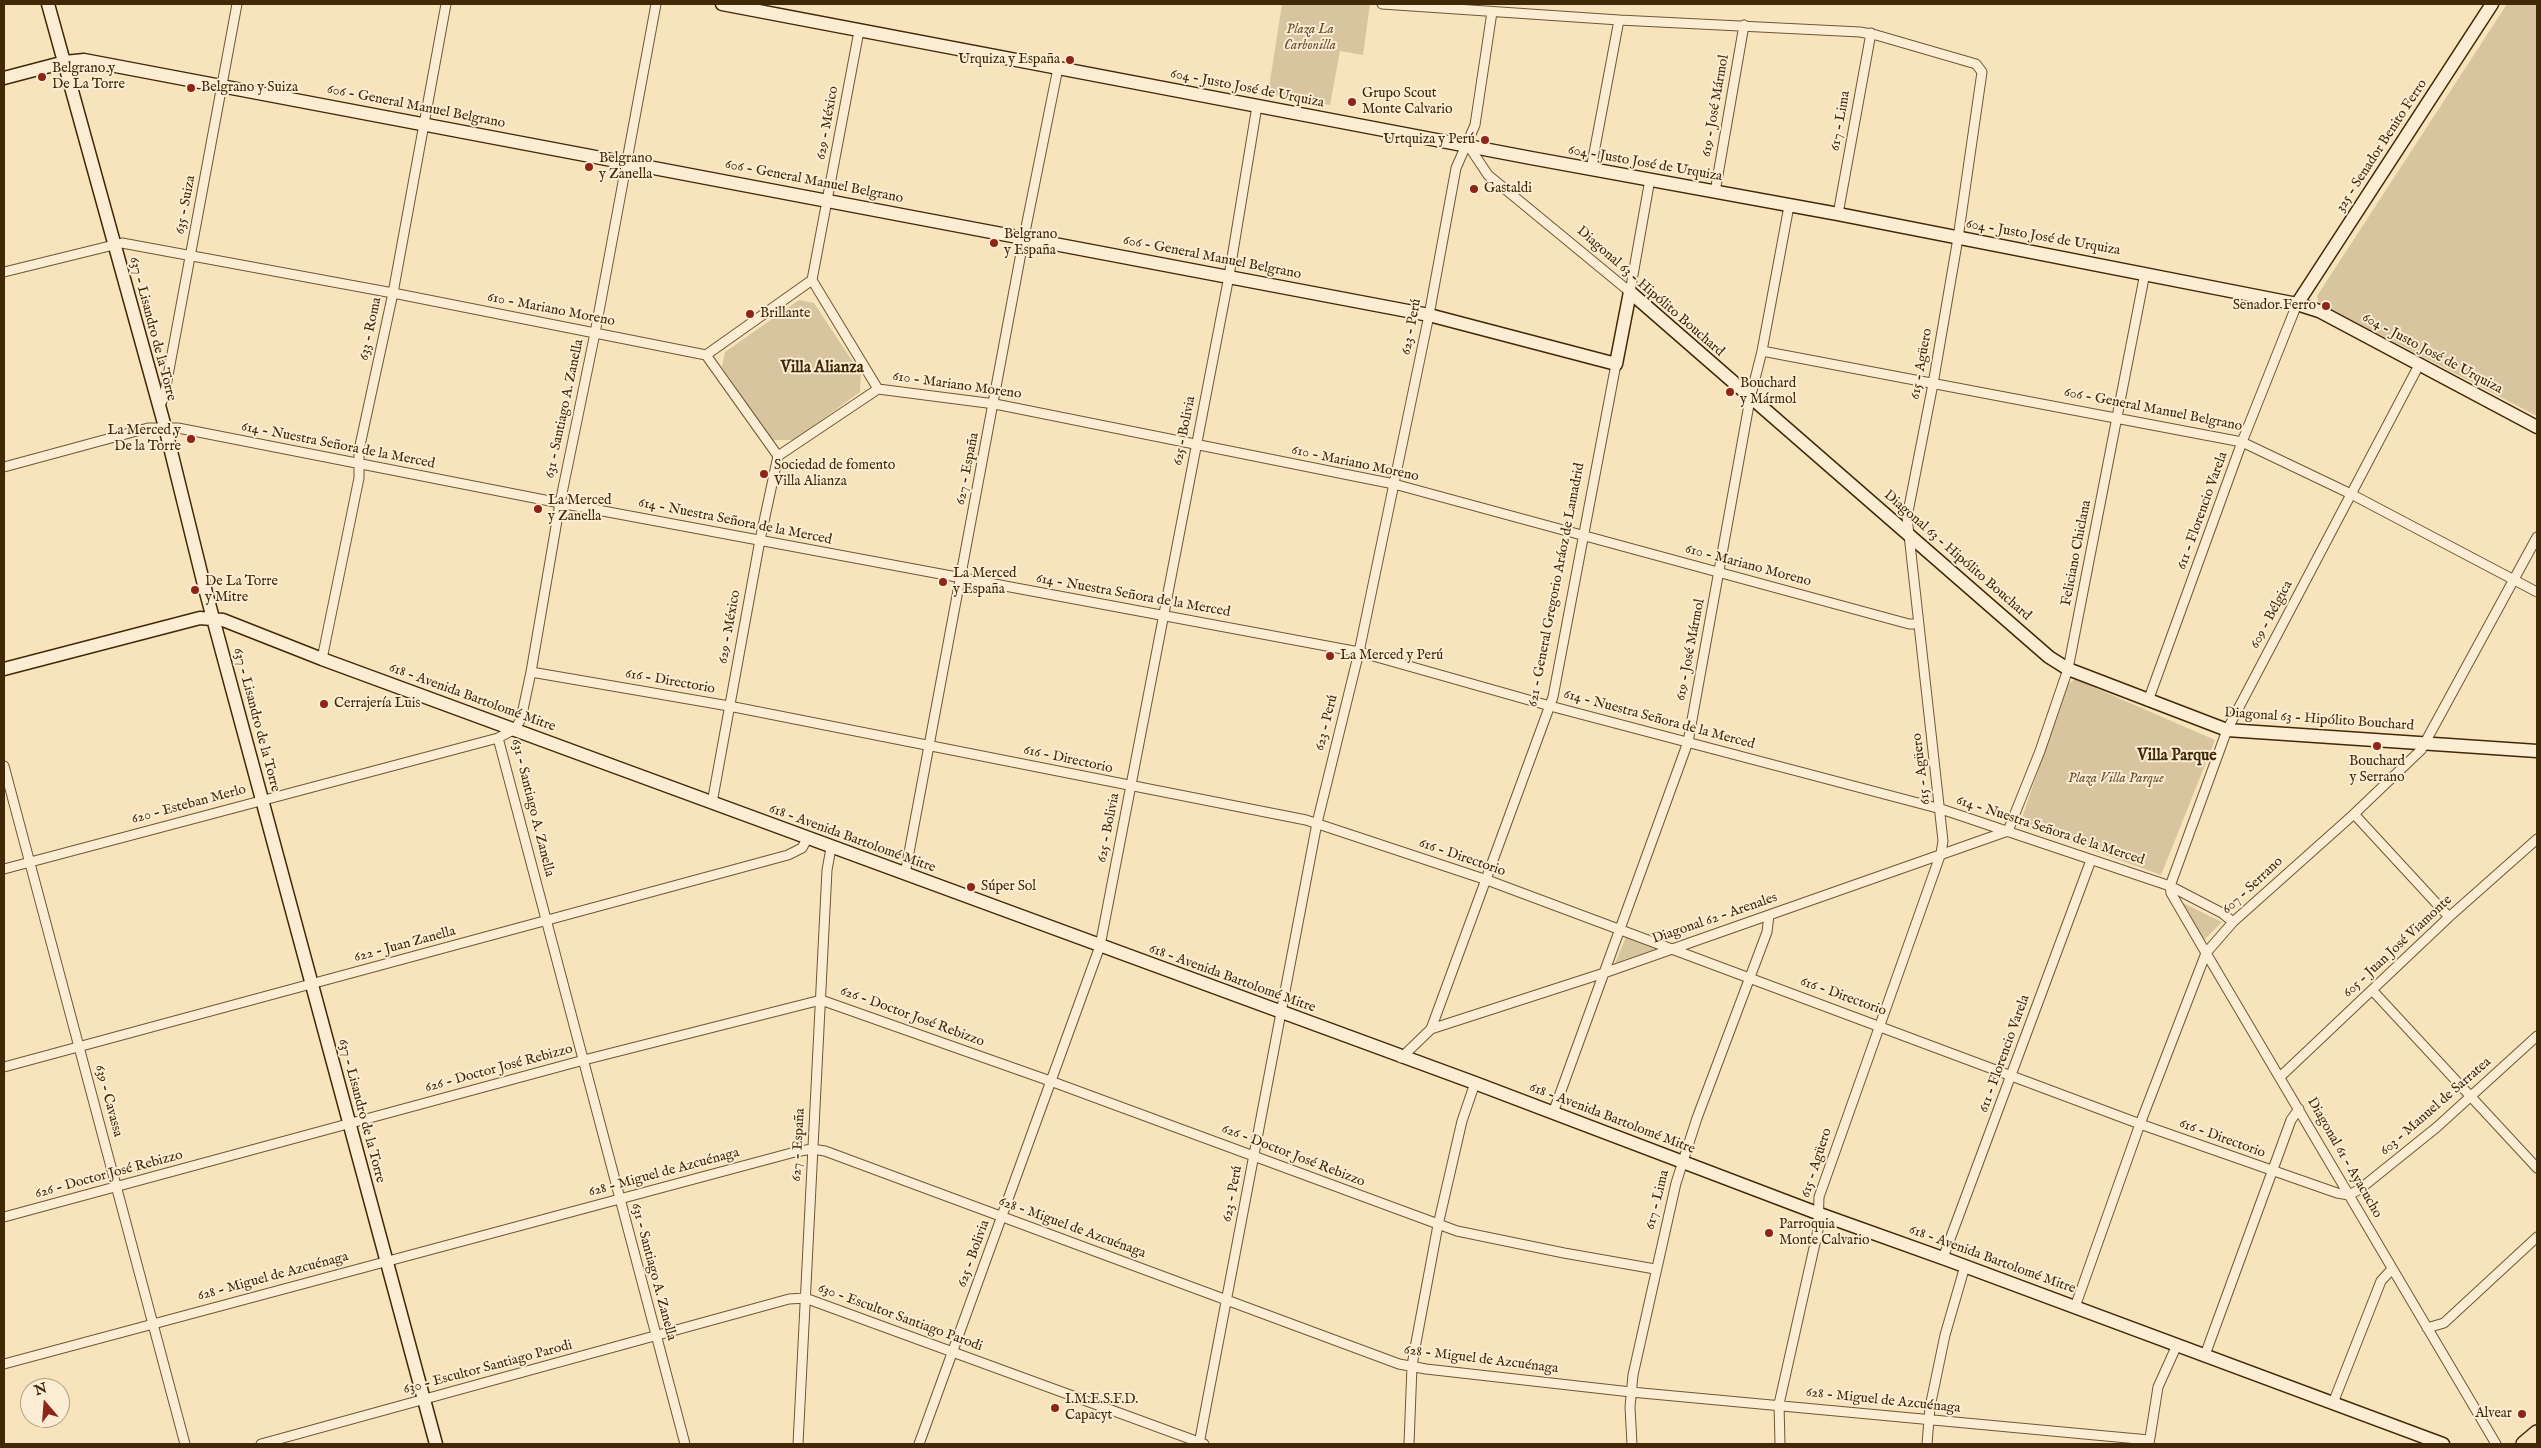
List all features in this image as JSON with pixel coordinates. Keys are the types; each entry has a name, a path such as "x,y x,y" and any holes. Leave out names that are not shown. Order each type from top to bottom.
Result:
{"main road":[{"name":"637 - Lisandro de la Torre","path":"48,4 158,409 165,427 385,1261 436,1444"},
{"name":"604 - Justo José de Urquiza","path":"722,4 1838,214 2297,304 2319,311 2537,427"},
{"name":"325 - Senador Benito Ferro","path":"2297,304 2492,4"},
{"name":"606 - General Manuel Belgrano","path":"4,78 65,62 84,60 1429,315 1616,364"},
{"name":"621 - General Gregorio Aráoz de Lamadrid","path":"1616,364 1630,292"},
{"name":"Diagonal 63 - Hipólito Bouchard","path":"1630,292 1750,399 1907,531 2049,657 2068,669 2227,730 2537,751"},
{"name":"618 - Avenida Bartolomé Mitre","path":"4,669 200,618 214,618 831,848 1401,1058 1475,1083 1818,1213 2075,1306 2442,1444"},
{"path":"2524,1444 2537,1433"}],"street":[{"name":"635 - Suiza","path":"158,409 164,397 237,4"},
{"name":"633 - Roma","path":"322,659 359,478 359,450 393,293 446,4"},
{"name":"631 - Santiago A. Zanella","path":"656,4 595,333 560,503 521,719 514,730 498,738 685,1444"},
{"path":"1382,4 1871,34"},
{"name":"623 - Perú","path":"1201,1444 1226,1300 1317,823 1359,652 1429,315 1456,168 1468,145 1475,125 1492,12"},
{"path":"1591,169 1619,20"},
{"name":"619 - José Mármol","path":"1715,192 1744,25"},
{"name":"629 - México","path":"812,280 859,31"},
{"name":"615 - Agüero","path":"1780,1444 1779,1404 1818,1230 1818,1213 1822,1187 1941,853 1944,828 1907,531 1907,517 1933,384 1958,238 1982,72 1976,64 1871,34"},
{"name":"617 - Lima","path":"1838,214 1871,34"},
{"name":"627 - España","path":"905,874 995,404 1024,237 1058,68"},
{"name":"625 - Bolivia","path":"919,1444 1100,946 1229,276 1257,106"},
{"name":"Diagonal 63 - Hipólito Bouchard","path":"1468,145 1488,175 1630,292"},
{"name":"621 - General Gregorio Aráoz de Lamadrid","path":"1630,292 1650,179"},
{"name":"619 - José Mármol","path":"1553,1113 1622,929 1688,742 1750,399 1762,351 1789,206"},
{"name":"610 - Mariano Moreno","path":"4,272 114,244 122,244 393,293 706,355"},
{"name":"Feliciano Chiclana","path":"2008,831 2040,751 2068,669 2145,273"},
{"path":"812,280 706,355 778,456 878,388"},
{"name":"610 - Mariano Moreno","path":"812,280 878,388 995,404 1196,446 1394,484 1583,536 1919,624"},
{"name":"611 - Florencio Varela","path":"2148,701 2242,442 2297,304"},
{"name":"606 - General Manuel Belgrano","path":"1762,351 2242,442 2351,494 2537,592"},
{"name":"621 - General Gregorio Aráoz de Lamadrid","path":"1401,1058 1431,1029 1550,706 1616,364"},
{"name":"609 - Bélgica","path":"2170,886 2227,730 2419,365"},
{"name":"614 - Nuestra Señora de la Merced","path":"4,467 148,428 165,427 560,503 1359,652 1550,706 1941,810 2170,886 2222,913 2233,922"},
{"name":"629 - México","path":"712,803 760,540 778,456"},
{"name":"607 - Serrano","path":"2075,1306 2140,1124 2206,953 2233,922 2414,759 2426,743 2515,581 2537,537"},
{"name":"616 - Directorio","path":"531,672 729,706 1317,823 1487,880 1622,929 1671,949 2272,1172 2337,1193 2350,1195"},
{"name":"620 - Esteban Merlo","path":"4,869 262,799 498,738"},
{"name":"639 - Cavassa","path":"4,766 185,1444"},
{"path":"2354,814 2449,917"},
{"name":"Diagonal 62 - Arenales","path":"1431,1029 1604,973 2008,831"},
{"name":"622 - Juan Zanella","path":"4,1067 547,922 788,855 802,848 807,839"},
{"name":"605 - Juan José Viamonte","path":"2280,1076 2449,917 2535,845"},
{"name":"627 - España","path":"798,1444 827,870 831,848"},
{"name":"611 - Florencio Varela","path":"1943,1258 2092,860"},
{"name":"Diagonal 61 - Ayacucho","path":"2170,886 2171,893 2206,953 2496,1444"},
{"name":"617 - Lima","path":"1632,1444 1631,1392 1655,1269 1682,1162 1703,1101 1751,978 1767,932 1769,915"},
{"path":"2372,990 2537,1168"},
{"name":"626 - Doctor José Rebizzo","path":"4,1217 584,1060 821,1000 1052,1082 1438,1225 1482,1237 1655,1269"},
{"name":"603 - Manuel de Sarratea","path":"2350,1195 2438,1127 2537,1036"},
{"path":"1409,1444 1412,1366 1438,1225 1462,1121 1475,1083"},
{"path":"2205,1355 2291,1120 2299,1109"},
{"name":"628 - Miguel de Azcuénaga","path":"4,1364 385,1261 812,1149 825,1151 1389,1360 1412,1366 1631,1392 1779,1404 2149,1442"},
{"path":"2427,1328 2444,1323 2537,1237"},
{"path":"1927,1444 1928,1419 1946,1335 1965,1266"},
{"path":"2334,1403 2381,1281 2392,1269"},
{"name":"630 - Escultor Santiago Parodi","path":"261,1444 424,1401 789,1299 805,1298 1201,1444"},
{"path":"2149,1442 2158,1387 2177,1345"}],"green space":[{"name":"Plaza La Carbonilla","path":"1282,4 1370,4 1363,55 1340,51 1330,105 1268,94"},
{"path":"2507,4 2537,4 2537,416 2319,303 2317,296"},
{"path":"799,300 814,303 861,374 860,392 794,440 772,440 722,367 725,352"},
{"name":"Plaza Villa Parque","path":"2075,679 2215,740 2161,875 2020,824 2067,685"},
{"path":"2181,902 2222,922 2204,940"},
{"path":"1626,937 1655,949 1615,963"}],"place":[{"name":"Urquiza y España","path":"1070,60"},
{"name":"Belgrano y De La Torre","path":"42,77"},
{"name":"Belgrano y Suiza","path":"191,88"},
{"name":"Grupo Scout Monte Calvario","path":"1352,102"},
{"name":"Urtquiza y Perú","path":"1485,140"},
{"name":"Belgrano y Zanella","path":"589,167"},
{"name":"Gastaldi","path":"1474,189"},
{"name":"Belgrano y España","path":"994,243"},
{"name":"Senador Ferro","path":"2326,306"},
{"name":"Brillante","path":"750,314"},
{"name":"Bouchard y Mármol","path":"1730,392"},
{"name":"La Merced y De la Torre","path":"191,439"},
{"name":"Sociedad de fomento Villa Alianza","path":"764,474"},
{"name":"La Merced y Zanella","path":"538,509"},
{"name":"La Merced y España","path":"943,582"},
{"name":"De La Torre y Mitre","path":"195,590"},
{"name":"La Merced y Perú","path":"1330,656"},
{"name":"Cerrajería Luis","path":"324,704"},
{"name":"Bouchard y Serrano","path":"2377,746"},
{"name":"Súper Sol","path":"971,887"},
{"name":"Parroquia Monte Calvario","path":"1769,1233"},
{"name":"I.M.E.S.F.D. Capacyt","path":"1055,1408"},
{"name":"Alvear","path":"2522,1414"}],"district":[{"name":"Villa Alianza","path":"822,369"},
{"name":"Villa Parque","path":"2177,757"}]}
